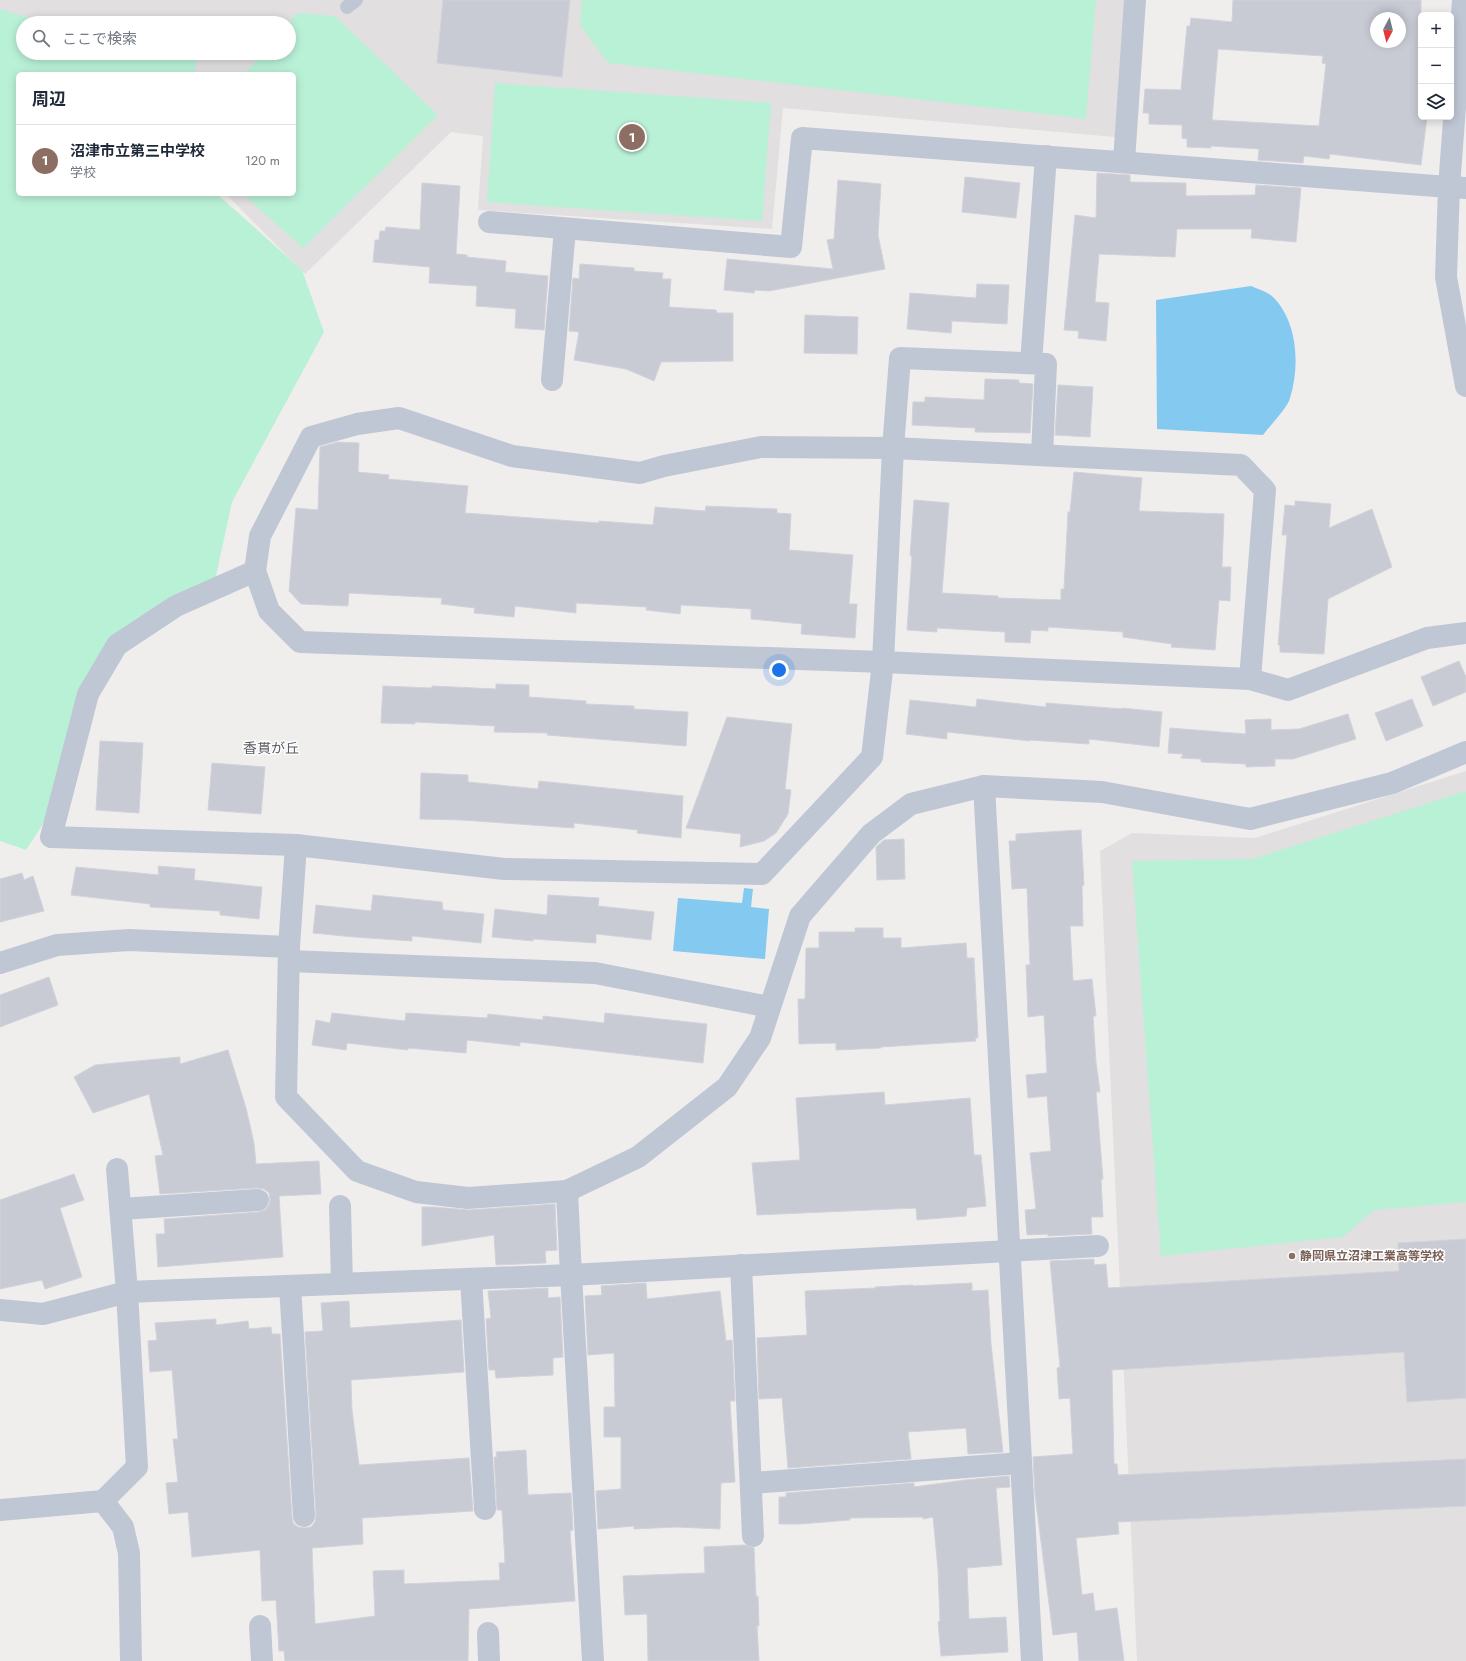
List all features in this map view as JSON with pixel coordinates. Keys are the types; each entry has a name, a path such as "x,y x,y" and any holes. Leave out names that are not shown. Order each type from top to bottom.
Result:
{"street":[{"path":"1124,161 1135,0"},
{"path":"1463,0 1458,187 1446,277 1466,386"},
{"path":"489,222 791,247 802,138 1458,187"},
{"path":"1031,363 1046,156"},
{"path":"552,380 566,229"},
{"path":"255,571 176,606 117,645 88,694 51,837 296,845 504,869 762,874 872,757 883,662 893,448 900,358 1046,364 1042,455"},
{"path":"1250,679 1265,490 1241,465 893,448 761,447 664,466 640,473 512,456 400,418 357,424 311,437 260,536 255,571 269,611 300,642 883,662 1250,679 1288,690 1427,638 1466,633"},
{"path":"296,845 289,954 286,1097 357,1171 416,1192 468,1198 567,1191 638,1157 727,1087 760,1038 800,916 871,834 910,804 984,786 1102,792 1250,819 1392,783 1466,752"},
{"path":"984,786 1032,1661"},
{"path":"0,963 57,945 129,940 289,954 594,973 770,1007"},
{"path":"0,1510 102,1501 137,1468 118,1169"},
{"path":"567,1191 570,1275 594,1661"},
{"path":"121,1209 258,1200"},
{"path":"340,1206 342,1284"},
{"path":"0,1310 43,1314 127,1292 570,1275 1098,1246"},
{"path":"741,1265 753,1536"},
{"path":"471,1279 485,1509"},
{"path":"290,1286 304,1516"},
{"path":"750,1482 1021,1463"},
{"path":"102,1501 123,1527 129,1553 131,1661"},
{"path":"260,1626 262,1661"},
{"path":"488,1633 489,1661"}],"shaded area":[{"path":"0,0 1125,0 1115,137 783,108 772,229 478,210 483,136 451,132 305,274 228,196 296,196 296,72 193,72 193,60 296,60 296,16 19,16 0,14"},
{"name":"静岡県立沼津工業高等学校","path":"1466,771 1466,1661 1137,1661 1100,851 1132,833 1255,838"}],"green space":[{"path":"582,0 1096,0 1086,119 608,63 580,25"},
{"path":"0,9 22,16 16,16 16,60 196,60 195,72 16,72 16,196 219,196 302,270 324,332 232,502 213,590 117,645 62,795 26,850 0,841"},
{"path":"297,13 335,16 438,115 303,248 245,196 296,196 296,72 246,72 257,60 296,60 296,16 295,16"},
{"path":"495,83 771,103 762,221 487,202"},
{"path":"1466,791 1466,1202 1374,1210 1343,1237 1161,1256 1132,861 1253,859"}],"water":[{"path":"1251,286 1271,295 1281,307 1288,319 1295,345 1296,359 1293,385 1289,402 1263,435 1157,429 1156,300"},
{"path":"744,888 753,889 751,907 769,909 765,959 673,951 678,898 742,903"}],"building":[{"path":"443,0 570,0 562,77 437,63"},
{"path":"1233,0 1421,0 1421,12 1418,12 1418,120 1427,120 1421,165 1330,154 1329,159 1304,156 1303,163 1258,160 1259,149 1211,146 1211,148 1187,147 1187,139 1182,138 1182,125 1149,124 1149,113 1143,113 1145,89 1181,90 1187,26 1190,26 1191,18 1232,22","holes":["1218,49 1323,56 1322,63 1326,64 1319,126 1212,120"]},
{"path":"1097,173 1130,175 1130,182 1186,183 1186,196 1255,195 1256,185 1301,188 1296,242 1251,238 1252,229 1177,229 1175,257 1099,254 1095,302 1109,303 1106,341 1078,338 1079,331 1064,330 1075,215 1096,218"},
{"path":"965,177 1020,183 1016,218 962,212"},
{"path":"838,180 881,184 878,235 885,269 769,291 755,290 754,293 724,290 727,259 833,269 827,240 834,239"},
{"path":"422,183 460,186 456,254 467,255 467,257 506,261 505,272 548,276 544,330 515,328 516,309 476,306 477,286 429,283 430,267 373,262 375,240 379,240 380,231 385,231 386,227 420,230"},
{"path":"580,264 634,268 634,271 663,273 662,279 671,279 669,307 716,310 717,313 733,313 733,361 661,362 654,381 626,369 574,360 579,332 569,331 573,278 579,279"},
{"path":"977,284 1009,285 1007,324 952,321 951,333 907,329 910,293 976,298"},
{"path":"805,315 858,317 857,354 804,353"},
{"path":"985,379 1019,380 1019,383 1033,384 1030,433 975,432 975,428 912,425 913,402 925,402 925,397 984,400"},
{"path":"1058,385 1093,387 1090,437 1055,435"},
{"path":"338,442 359,443 358,472 389,475 388,479 468,486 465,513 599,523 599,521 653,525 655,507 705,511 706,506 777,509 777,513 791,514 789,550 853,555 849,604 857,604 855,638 801,634 802,624 751,619 751,609 681,605 680,614 646,610 647,607 576,603 576,613 515,606 514,617 474,613 475,608 441,604 442,598 349,593 348,606 301,604 289,591 296,508 318,510 320,447"},
{"path":"1074,472 1142,478 1139,511 1224,514 1222,567 1231,567 1230,601 1219,600 1215,650 1171,647 1172,644 1123,637 1123,632 1048,627 1048,631 1031,630 1030,643 1005,642 1005,632 937,628 937,632 907,630 914,500 949,503 942,593 998,596 998,598 1061,600 1061,589 1064,589 1068,512 1070,512"},
{"path":"1295,501 1331,504 1329,528 1372,509 1392,567 1328,599 1324,654 1280,652 1280,645 1278,645 1287,535 1282,535 1285,505 1295,506"},
{"path":"1459,661 1466,677 1466,692 1433,706 1421,677"},
{"path":"496,684 529,685 529,697 586,701 586,704 634,706 634,709 688,712 686,746 547,735 548,733 494,732 495,726 415,722 415,724 381,723 383,686 432,688 432,686 496,689"},
{"path":"977,699 1046,707 1046,703 1162,712 1159,747 1089,739 1089,744 1030,741 947,732 947,739 906,734 910,700 976,707"},
{"path":"1412,699 1423,726 1386,741 1375,713"},
{"path":"1348,714 1356,739 1293,759 1275,759 1275,766 1246,767 1246,764 1201,762 1201,759 1181,758 1183,754 1168,753 1170,728 1246,734 1245,720 1271,719 1271,730 1299,729"},
{"path":"727,717 792,724 785,789 791,790 788,814 776,833 764,841 740,847 741,834 686,828"},
{"path":"100,741 143,743 139,813 96,810"},
{"path":"212,763 265,767 261,814 208,810"},
{"path":"421,773 468,775 468,782 538,789 539,781 683,796 681,838 637,833 638,830 574,823 574,828 462,820 420,819"},
{"path":"1081,830 1084,885 1082,886 1083,926 1070,926 1073,981 1092,979 1096,1016 1093,1016 1096,1062 1100,1092 1096,1092 1103,1179 1101,1180 1103,1217 1091,1217 1092,1234 1048,1236 1048,1234 1027,1235 1025,1210 1036,1209 1030,1153 1051,1151 1047,1096 1028,1098 1026,1075 1047,1073 1044,1015 1028,1017 1026,965 1030,965 1027,888 1012,889 1009,841 1016,841 1016,834"},
{"path":"904,839 905,879 877,880 876,847 884,840"},
{"path":"158,866 195,869 194,880 262,887 259,919 220,915 220,911 150,907 150,904 71,895 76,867 159,875"},
{"path":"22,873 24,880 33,876 44,911 0,922 0,879"},
{"path":"373,895 442,902 443,910 484,914 481,943 412,936 412,941 313,933 316,905 371,911"},
{"path":"548,895 599,898 598,906 654,912 651,940 596,934 596,943 533,939 533,941 492,937 495,909 547,915"},
{"path":"855,928 883,928 883,938 901,938 901,948 966,943 967,958 974,958 978,1038 975,1038 976,1041 836,1050 836,1043 799,1044 798,999 805,999 806,948 819,948 819,932 855,932"},
{"path":"49,977 58,1005 0,1027 0,995"},
{"path":"332,1013 405,1021 406,1013 487,1018 488,1014 543,1020 543,1016 604,1023 605,1013 707,1024 703,1063 520,1042 520,1046 467,1040 466,1053 408,1048 408,1050 347,1043 346,1050 312,1045 316,1020 330,1023"},
{"path":"228,1050 246,1108 254,1143 256,1164 319,1161 321,1194 279,1196 283,1257 158,1267 156,1234 165,1234 164,1219 259,1212 265,1210 269,1205 269,1193 264,1189 257,1188 160,1194 155,1156 163,1155 149,1094 93,1113 74,1077 95,1065 180,1057 180,1064"},
{"path":"884,1092 885,1105 970,1098 974,1155 981,1155 986,1206 967,1208 966,1216 917,1220 916,1208 757,1215 752,1163 800,1160 796,1098"},
{"path":"74,1174 84,1200 60,1208 82,1277 45,1289 42,1280 0,1289 0,1200"},
{"path":"555,1204 557,1250 545,1251 546,1263 496,1265 494,1235 422,1246 422,1207 469,1210"},
{"path":"1466,1239 1466,1398 1407,1402 1404,1352 1112,1370 1114,1464 1117,1464 1118,1475 1466,1459 1466,1506 1118,1522 1119,1534 1076,1538 1082,1595 1093,1593 1095,1611 1117,1608 1124,1661 1079,1661 1077,1632 1053,1635 1035,1495 1033,1457 1073,1454 1070,1398 1059,1399 1057,1368 1060,1367 1050,1261 1094,1259 1094,1265 1106,1264 1108,1288 1399,1271 1398,1243"},
{"path":"646,1283 647,1299 720,1291 726,1341 732,1340 735,1401 730,1401 735,1482 721,1483 720,1529 676,1527 634,1529 634,1526 598,1529 596,1491 621,1489 621,1437 604,1437 604,1407 615,1407 614,1353 588,1355 585,1296 602,1295 601,1286"},
{"path":"972,1283 972,1291 988,1290 991,1344 1003,1452 968,1454 966,1428 908,1432 911,1459 788,1468 782,1398 759,1399 757,1338 807,1335 805,1291"},
{"path":"548,1288 548,1298 560,1297 563,1357 553,1358 553,1375 496,1378 495,1370 489,1370 486,1319 491,1318 488,1291"},
{"path":"349,1301 350,1328 461,1320 464,1372 351,1380 352,1410 359,1465 469,1458 473,1511 362,1518 363,1544 312,1548 315,1624 375,1616 373,1571 404,1570 404,1584 500,1580 499,1563 505,1563 502,1510 497,1510 494,1457 497,1457 496,1452 526,1450 528,1495 571,1493 573,1530 570,1531 575,1601 469,1609 468,1661 285,1661 284,1651 279,1651 276,1600 262,1601 260,1550 192,1557 188,1512 169,1514 166,1483 178,1482 173,1439 178,1439 172,1370 150,1372 148,1341 157,1340 155,1323 216,1319 216,1325 248,1321 249,1329 271,1327 272,1334 280,1334 292,1517 293,1523 298,1527 305,1528 311,1527 315,1522 316,1515 305,1332 323,1331 321,1303"},
{"path":"1009,1476 1010,1487 996,1488 1002,1565 967,1568 969,1619 1006,1617 1008,1652 941,1656 938,1622 940,1621 938,1570 933,1517 923,1519 923,1517 850,1518 850,1520 779,1524 779,1497 786,1497 786,1493 914,1483 914,1487"},
{"path":"745,1545 754,1548 756,1596 758,1596 759,1626 757,1626 759,1661 648,1661 647,1614 625,1615 623,1576 705,1573 704,1547"}],"place":[{"name":"沼津市立第三中学校","path":"632,137"},
{"name":"静岡県立沼津工業高等学校","path":"1292,1256"}],"district":[{"name":"香貫が丘","path":"271,748"}]}
